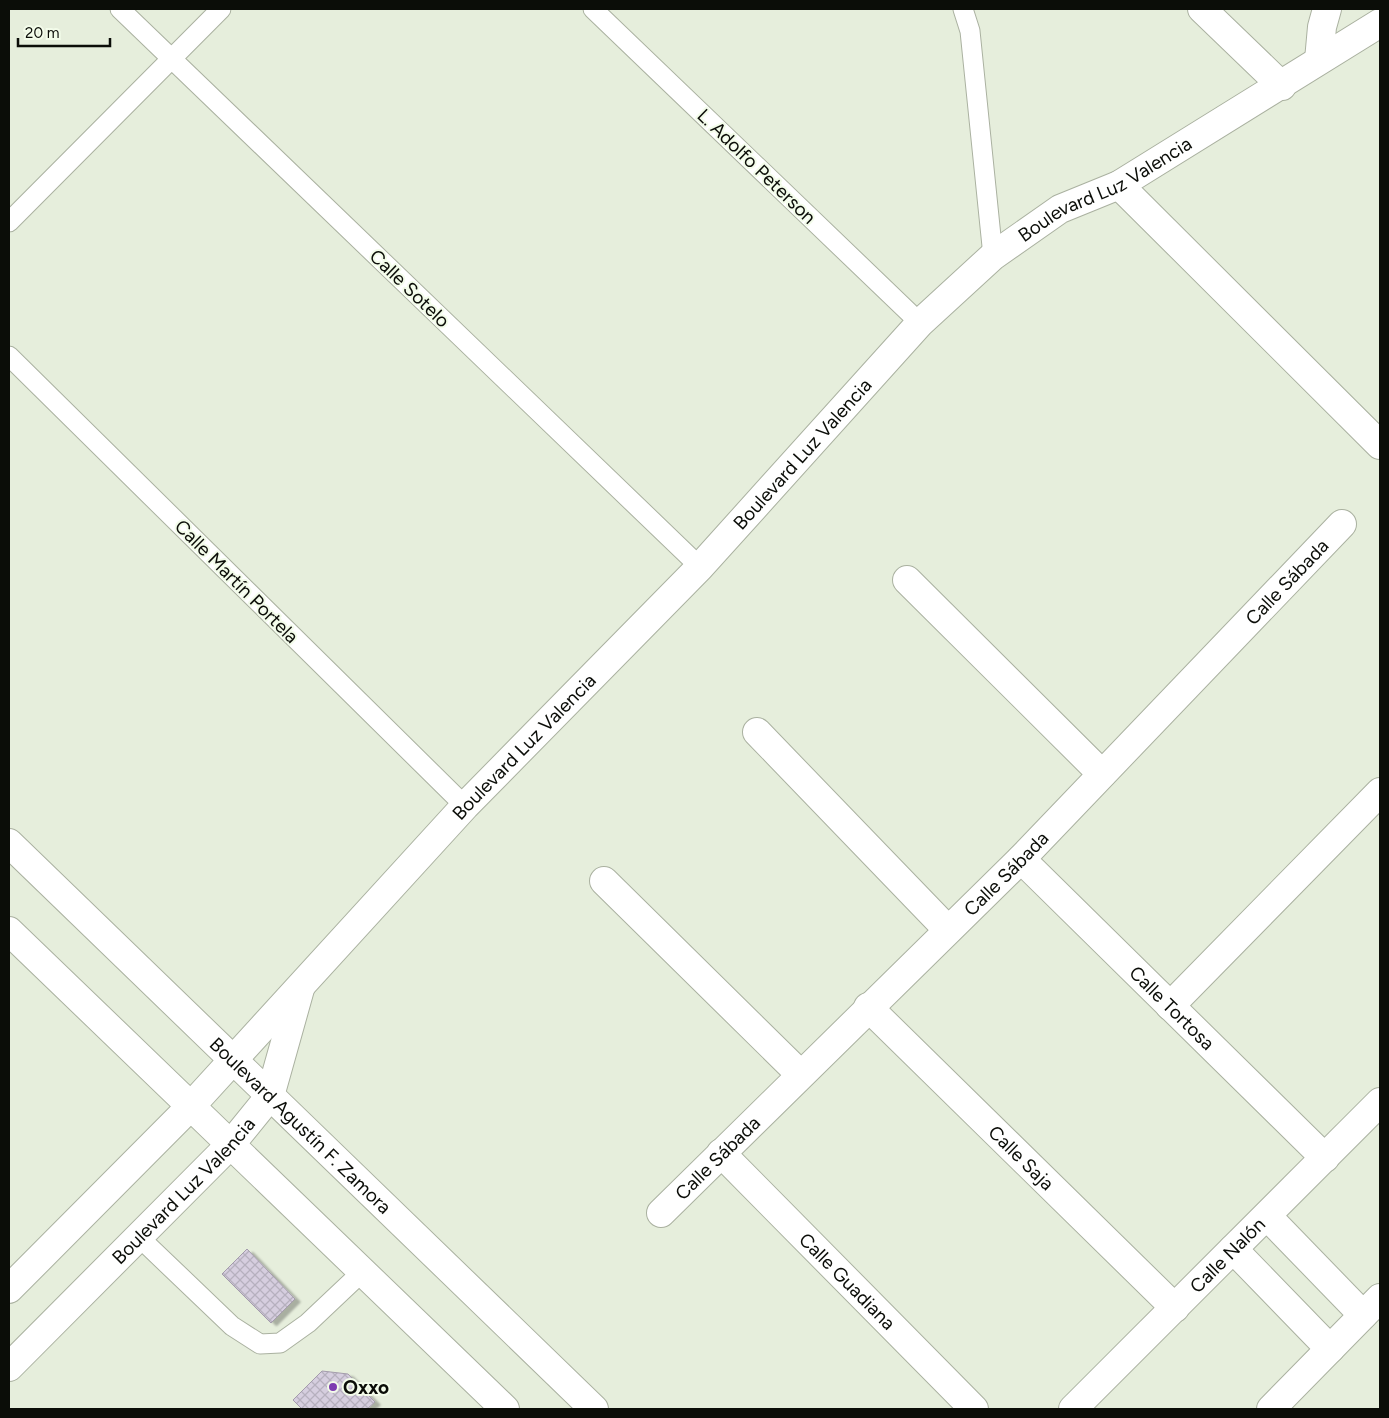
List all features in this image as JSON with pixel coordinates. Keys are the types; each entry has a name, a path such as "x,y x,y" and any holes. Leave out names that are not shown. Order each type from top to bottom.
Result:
{"street":[{"path":"1202,9 1282,86"},
{"path":"1319,60 1322,27 1327,9"},
{"name":"Boulevard Luz Valencia","path":"9,1289 191,1106 302,982 465,806 700,567 920,323 992,256 1060,209 1119,185 1282,86 1319,60 1380,23"},
{"path":"1119,185 1380,445"},
{"name":"Calle Sábada","path":"660,1214 1020,858 1342,524"},
{"path":"907,580 1102,774"},
{"path":"757,732 948,930"},
{"path":"1170,1006 1380,792"},
{"name":"Boulevard Agustín F. Zamora","path":"9,843 594,1409"},
{"name":"Calle Tortosa","path":"1020,858 1325,1158"},
{"path":"604,881 800,1074"},
{"path":"9,931 505,1409"},
{"name":"Boulevard Luz Valencia","path":"9,1368 231,1144 270,1096 302,982"},
{"name":"Calle Saja","path":"868,1008 1175,1308"},
{"name":"Calle Nalón","path":"1073,1409 1380,1102"},
{"name":"Calle Guadiana","path":"721,1153 974,1409"},
{"path":"1267,1216 1372,1307 1271,1409"},
{"path":"1234,1249 1330,1350"}],"lane":[{"name":"Calle Sotelo","path":"120,9 700,567"},
{"path":"9,222 221,9"},
{"name":"L. Adolfo Peterson","path":"593,9 920,323"},
{"path":"963,9 970,31 992,256"},
{"name":"Calle Martín Portela","path":"9,356 465,806"},
{"path":"138,1237 232,1326 260,1344 280,1343 308,1323 363,1271"}],"building":[{"path":"247,1249 295,1299 271,1323 222,1274"},
{"name":"Oxxo","path":"322,1371 348,1374 375,1402 367,1409 302,1409 293,1400"}],"place":[{"name":"Oxxo","path":"333,1387"}]}
